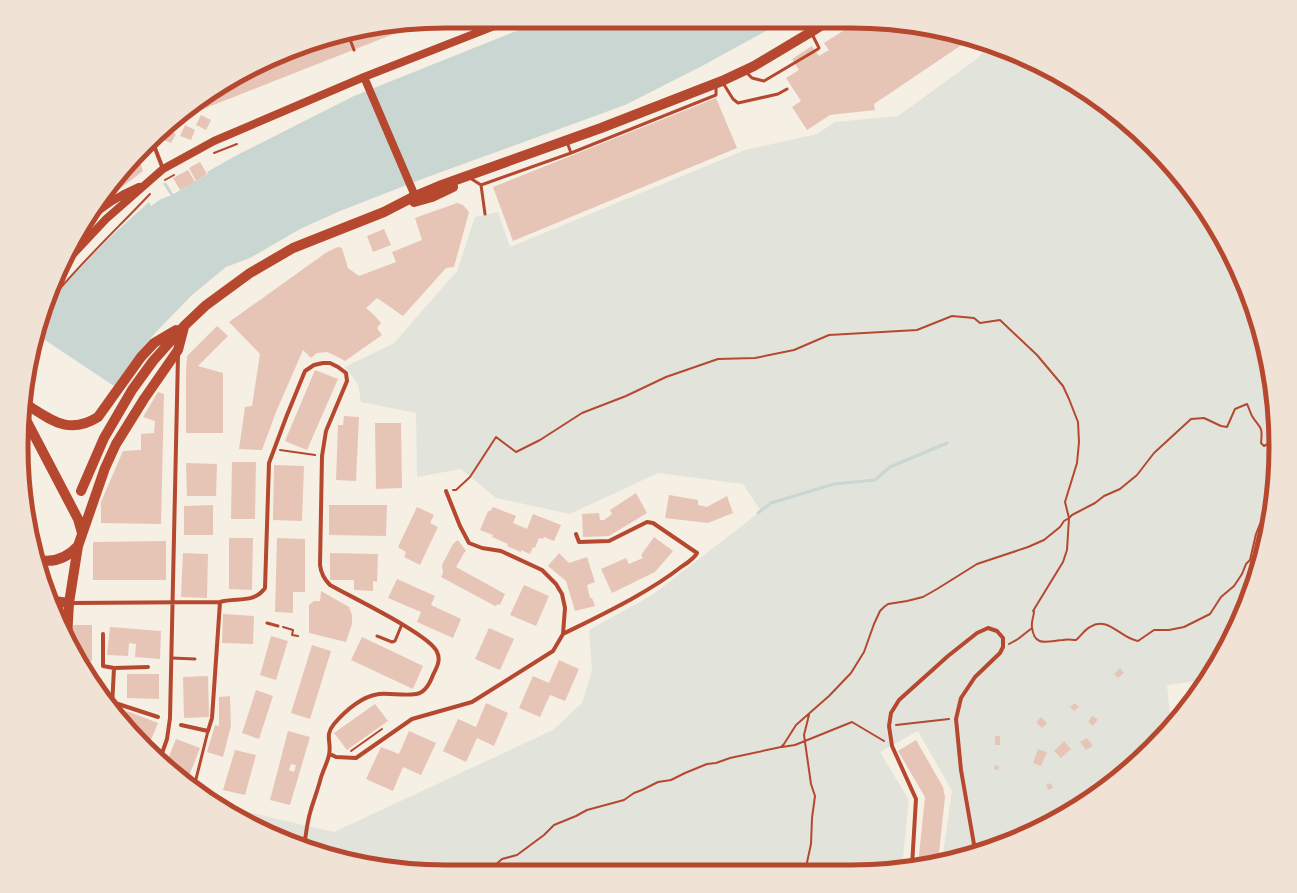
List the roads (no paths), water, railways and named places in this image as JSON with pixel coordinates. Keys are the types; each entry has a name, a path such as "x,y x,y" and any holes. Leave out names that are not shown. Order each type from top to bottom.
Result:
{"main road":[{"path":"77,250 106,219 163,169 214,141 364,77 489,28"},
{"path":"384,212 415,196 481,170 567,141 719,82 745,70 817,28"},
{"path":"364,77 415,196"},
{"path":"81,491 104,438 118,413 153,361 204,306 250,273 293,248 384,212 432,197 470,178 481,170"},
{"path":"104,206 122,194 143,186"},
{"path":"68,625 69,603 78,546 105,468 116,444 144,399 178,350 185,325"},
{"path":"30,407 61,424 77,426 90,422 98,417 141,357 154,343 185,325"},
{"path":"29,425 78,519 82,533"},
{"path":"44,561 61,559 68,556 78,546"},
{"path":"58,602 69,603"}],"street":[{"path":"155,147 163,169"},
{"path":"162,753 169,728 172,658 178,350"},
{"path":"69,603 220,602 227,599 250,599 261,594 265,588 269,462 287,415 305,371 314,365 330,363 346,373 347,381 326,431 322,456 321,574 330,585 402,624 424,638 434,646 439,659 430,682 422,692 416,694 378,694 367,697 350,708 335,723 328,735 330,754 310,814 305,840"},
{"path":"330,754 336,757 356,758 412,719 472,702 553,651 563,634 565,608 562,594 556,584 542,570 501,551 482,548 469,543 460,526 446,491"},
{"path":"563,634 636,596 674,573 692,559 697,553 653,523 647,522 609,541 579,542 576,534"},
{"path":"181,725 208,730 212,718 220,602"},
{"path":"912,860 916,798 892,746 888,726 891,713 899,700 948,656 977,633 988,628 997,631 1004,638 1003,647 1000,653 975,677 961,698 956,719 962,770 974,846"},
{"path":"103,634 103,666 114,668 148,667"},
{"path":"112,699 114,668"},
{"path":"118,706 158,717"}],"lane":[{"path":"745,70 752,78 764,81 819,48 811,32"},
{"path":"350,39 354,50"},
{"path":"719,82 738,103 778,94 788,89"},
{"path":"481,185 572,153 716,94 719,82"},
{"path":"567,141 572,153"},
{"path":"470,178 481,185 485,214"},
{"path":"267,623 278,626"},
{"path":"377,636 392,642 395,641 402,624"},
{"path":"172,658 195,659"},
{"path":"195,781 208,730"}],"waterway":[{"path":"165,184 174,198"},
{"path":"758,513 771,503 834,484 875,480 890,467 947,443"}]}
